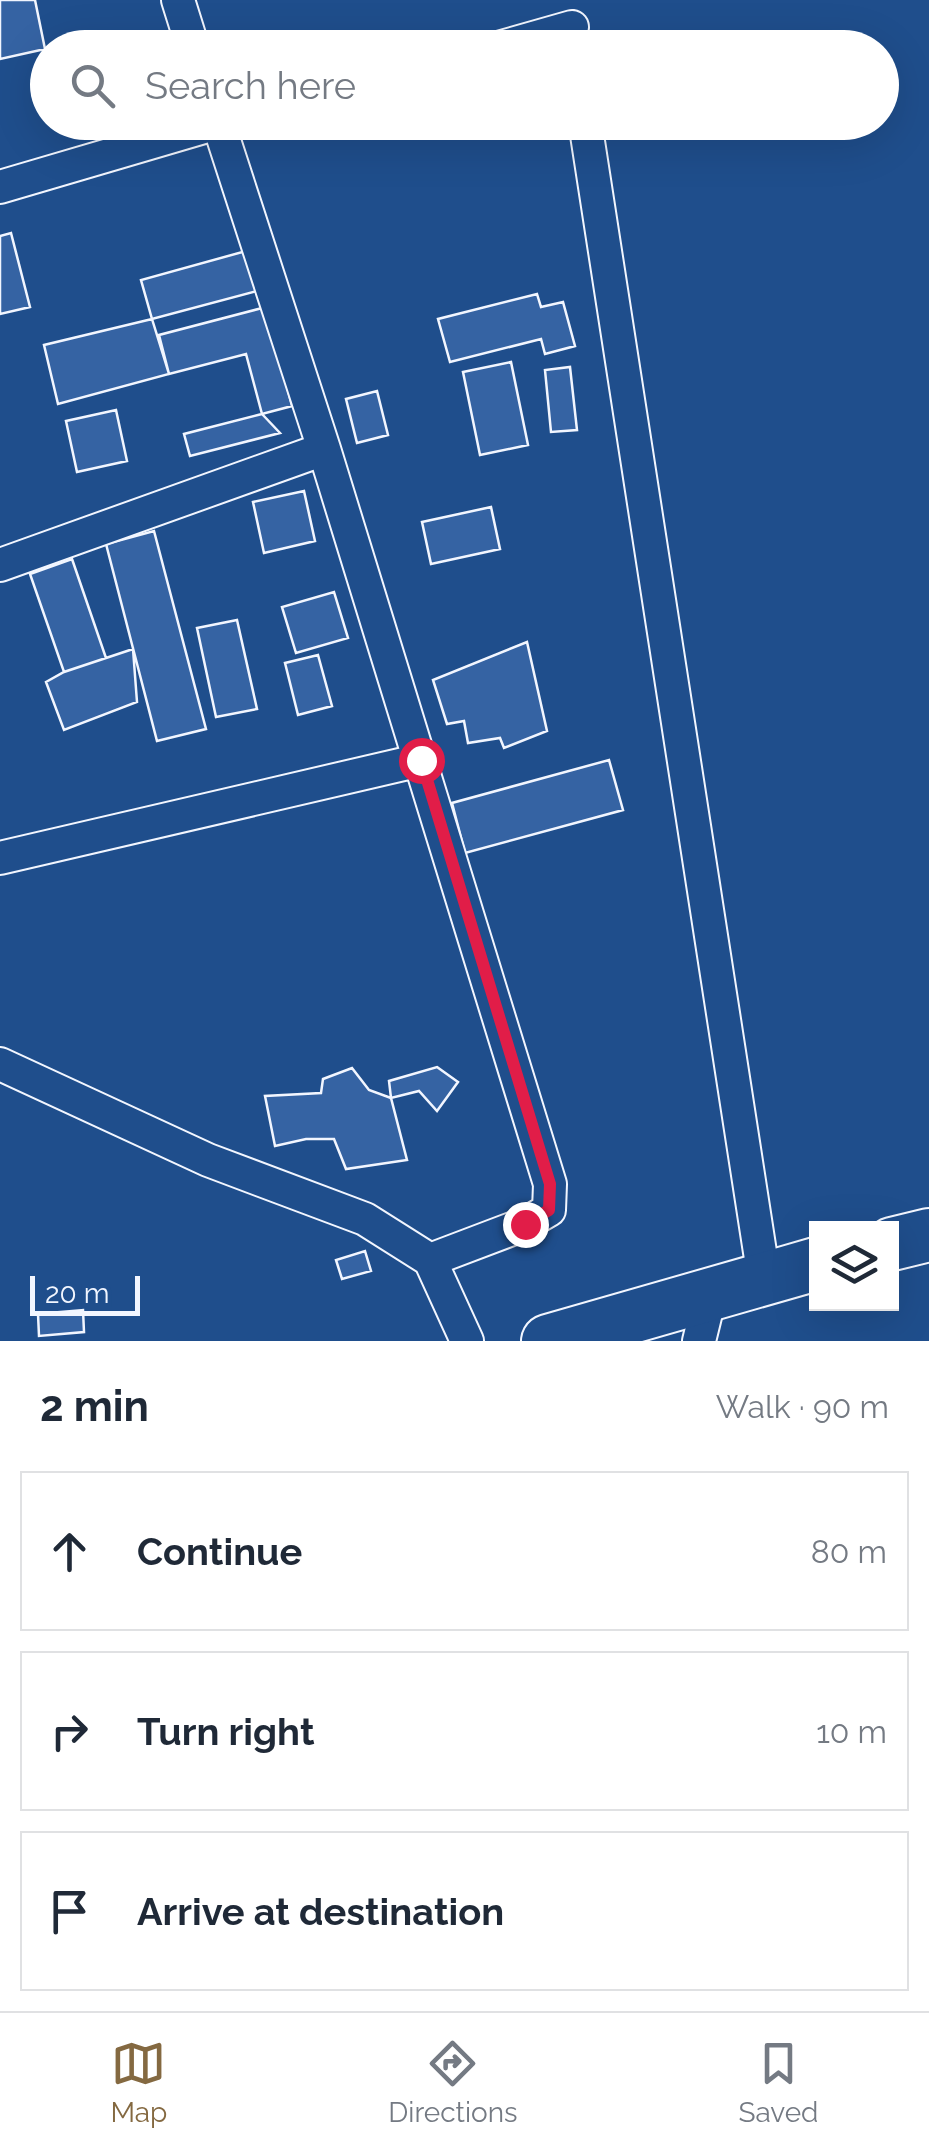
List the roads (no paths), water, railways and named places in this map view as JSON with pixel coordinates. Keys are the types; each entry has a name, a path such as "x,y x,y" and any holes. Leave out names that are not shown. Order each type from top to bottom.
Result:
{"main road":[{"path":"899,1242 929,1234"},
{"path":"548,1341 705,1316 764,1278 809,1266"}],"street":[{"path":"178,0 188,30"},
{"path":"0,188 162,140"},
{"path":"224,140 421,760 550,1184 549,1210 525,1224 430,1260"},
{"path":"588,140 764,1278"},
{"path":"0,565 324,449"},
{"path":"0,858 421,760"},
{"path":"0,1064 208,1160 365,1218 430,1260 468,1341"}]}
